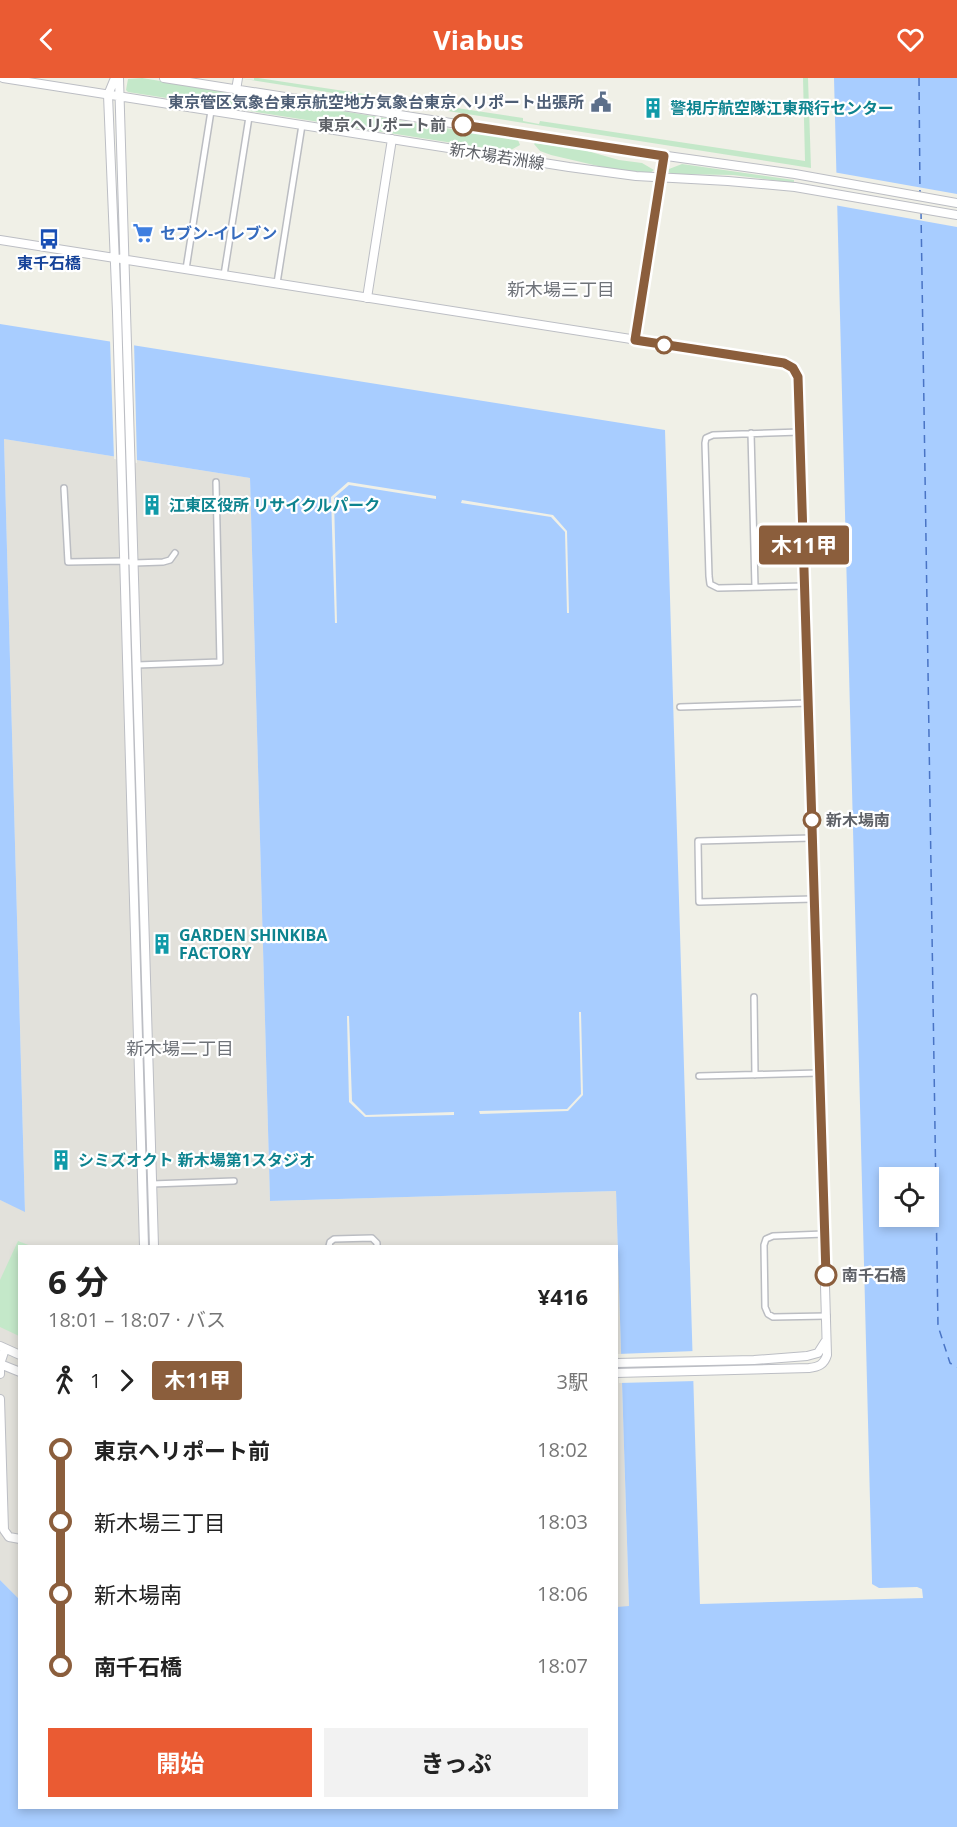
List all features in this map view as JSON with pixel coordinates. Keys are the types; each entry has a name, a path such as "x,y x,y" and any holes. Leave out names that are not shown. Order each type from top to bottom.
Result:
{"street":[{"name":"新木場若洲線","path":"3,78 590,170 795,187 957,215"},
{"path":"117,78 108,95 115,258 122,312"},
{"path":"117,78 120,97 124,260 122,312 126,491 124,561 144,1245"},
{"name":"新木場若洲線","path":"164,78 664,156 795,174 957,203"},
{"path":"236,90 238,78"},
{"path":"186,269 211,111"},
{"path":"224,275 249,117"},
{"path":"277,283 302,125"},
{"path":"367,297 392,139"},
{"path":"635,340 664,156"},
{"path":"0,240 784,363 796,372 805,586 827,1356 824,1363 809,1368 618,1373"},
{"path":"800,432 713,435 706,438 709,581 712,586 718,588 805,586"},
{"path":"751,434 755,587"},
{"path":"137,664 220,662 216,482"},
{"path":"64,488 68,562 163,562 170,560 175,553"},
{"path":"126,491 134,563 154,1245"},
{"path":"680,707 808,702"},
{"path":"132,816 142,816"},
{"path":"812,838 698,841 699,902 814,899"},
{"path":"754,998 755,1075"},
{"path":"699,1076 819,1073"},
{"path":"139,1084 149,1084"},
{"path":"152,1184 234,1181"},
{"path":"825,1234 773,1236 766,1239 764,1245 765,1306 768,1314 773,1317 826,1316"},
{"path":"329,1245 334,1239 372,1238 377,1245"},
{"path":"618,1363 754,1360 812,1355 822,1350 826,1338"},
{"path":"0,1374 3,1348 18,1354"},
{"path":"0,1364 18,1371"},
{"path":"0,1399 4,1530 9,1537 18,1539"}],"shaded area":[{"path":"4,439 250,478 270,1201 616,1191 618,1245 18,1245 18,1598 0,1580 0,1200 25,1211"},
{"path":"618,1255 629,1607 618,1607"}],"green space":[{"path":"142,78 518,140 520,145 504,151 126,90 128,79"},
{"path":"238,78 254,80 258,78 523,118 523,121 539,124 540,121 805,161 803,78 808,78 811,168"},
{"path":"535,143 584,150 619,160 642,163 654,170 650,173 611,169 551,155 540,151"},
{"path":"682,164 794,180 794,183 733,175 668,172 669,169"},
{"path":"18,1241 28,1245 18,1245 18,1336 0,1327 0,1280"}],"water":[{"path":"834,78 957,78 957,1827 0,1827 0,1580 18,1598 18,1809 618,1809 618,1607 629,1606 616,1191 270,1201 250,478 4,439 25,1212 0,1200 0,324 665,430 700,1604 923,1598 922,1589 917,1587 879,1588 872,1584"}],"pier":[{"path":"833,172 957,194 957,227 834,205"},
{"name":"東千石橋","path":"110,339 134,342 137,463 114,459"},
{"path":"348,482 436,496 436,499 349,485 334,498 337,623 335,623 331,497"},
{"path":"462,500 553,515 567,531 569,613 567,613 565,532 551,517 461,503"},
{"path":"579,1012 581,1012 583,1095 568,1111 480,1114 479,1111 567,1109 581,1094"},
{"path":"347,1016 349,1016 352,1101 366,1115 454,1112 454,1115 365,1117 349,1102"},
{"path":"695,1351 696,1381 619,1383 618,1354"}],"ferry route":[{"path":"919,78 920,194"},
{"path":"921,211 938,1326 950,1363 957,1367"}],"bus line":[{"name":"木11甲","path":"463,125 664,156 635,340 784,363 793,368 798,377 826,1275"}],"place":[{"name":"東京管区気象台東京航空地方気象台東京へリポート出張所","path":"601,102"},
{"name":"警視庁航空隊江東飛行センター","path":"653,108"},
{"name":"東京ヘリポート前","path":"463,125"},
{"name":"セブン-イレブン","path":"143,233"},
{"name":"東千石橋","path":"49,239"},
{"name":"江東区役所 リサイクルパーク","path":"152,505"},
{"name":"新木場南","path":"812,820"},
{"name":"GARDEN SHINKIBA FACTORY","path":"162,944"},
{"name":"シミズオクト 新木場第1スタジオ","path":"61,1160"},
{"name":"南千石橋","path":"826,1275"}],"district":[{"name":"新木場三丁目","path":"561,290"},
{"name":"新木場二丁目","path":"180,1049"}]}
